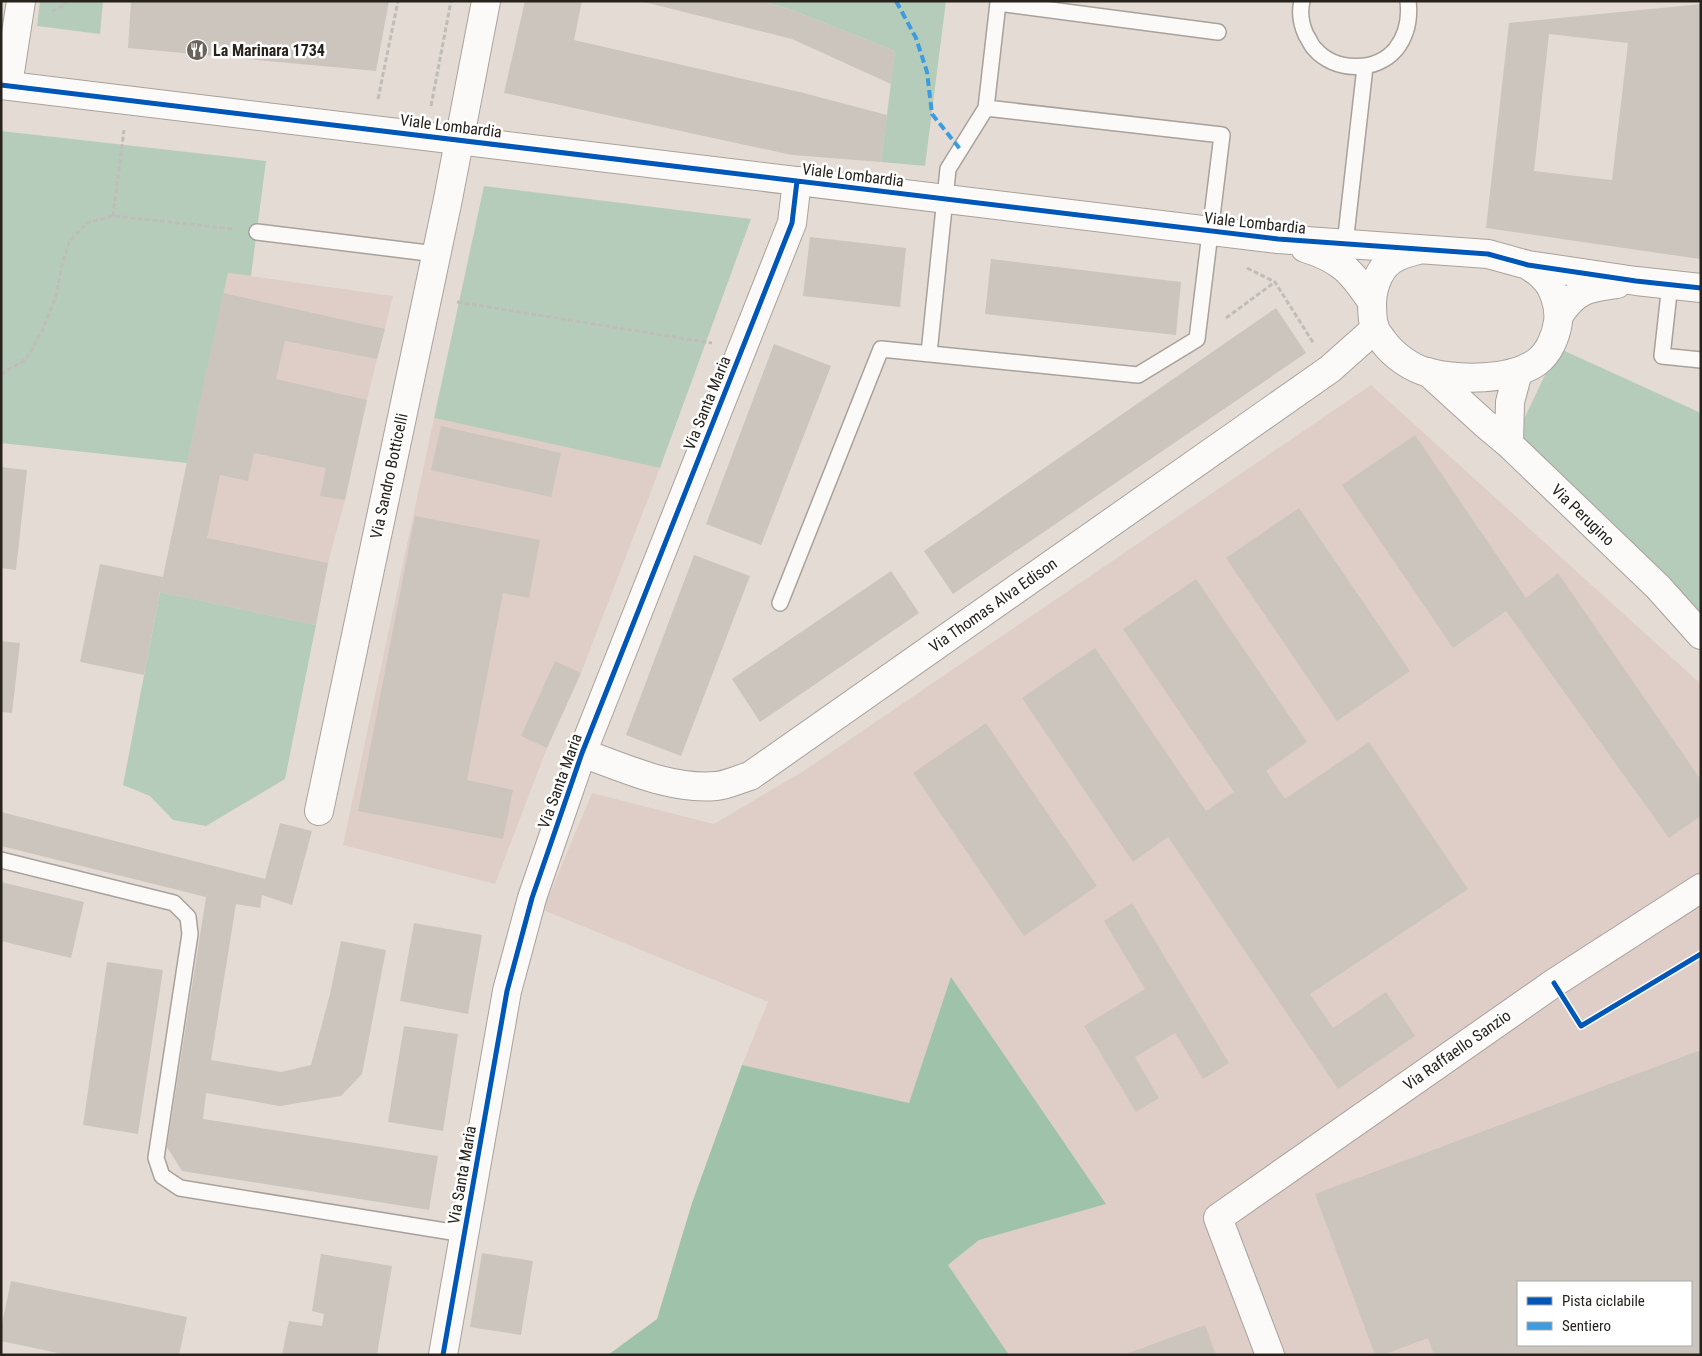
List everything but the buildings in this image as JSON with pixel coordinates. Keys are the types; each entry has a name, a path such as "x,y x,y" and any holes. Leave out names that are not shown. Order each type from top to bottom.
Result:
{"street":[{"path":"5,85 21,1"},
{"name":"Via Sandro Botticelli","path":"318,812 436,254 486,1"},
{"name":"Viale Lombardia","path":"5,85 1211,231 1345,244 1488,254 1528,265 1636,281 1701,288"},
{"name":"Via Santa Maria","path":"443,1355 507,992 532,898 582,753 792,223 797,181"},
{"name":"Viale Lombardia","path":"1265,237 1319,252 1339,262 1355,278 1372,302"},
{"name":"Viale Lombardia","path":"1419,250 1396,258 1384,267 1374,285 1372,302 1375,329 1388,348 1407,363 1428,372 1461,377 1504,375 1518,372 1538,362 1549,349 1556,332 1559,315 1555,296 1545,278 1528,265"},
{"name":"Viale Lombardia","path":"1559,315 1570,300 1591,287 1636,281"},
{"name":"Via Thomas Alva Edison","path":"582,753 648,777 684,785 717,786 750,776 1330,369 1375,329"},
{"name":"Via Perugino","path":"1428,372 1509,444 1658,587 1701,635"},
{"path":"1509,444 1510,402 1518,372"},
{"name":"Via Perugino","path":"1658,587 1701,620"},
{"name":"Via Raffaello Sanzio","path":"1270,1355 1218,1218 1554,983 1701,888"}],"lane":[{"path":"1302,1 1300,8 1302,26 1313,48 1327,60 1345,66 1365,66 1383,60 1396,49 1406,33 1410,14 1408,1"},
{"path":"928,354 948,169 986,108 998,3 1218,32"},
{"path":"1345,244 1365,66"},
{"path":"780,603 882,348 1138,375 1197,339 1222,135 986,108"},
{"path":"257,232 436,254"},
{"path":"1670,284 1662,356 1701,360"},
{"path":"1,860 174,903 188,917 190,934 156,1158 162,1176 180,1188 464,1234"}],"path":[{"path":"372,130 398,1"},
{"path":"425,136 451,1"},
{"path":"113,216 128,100"},
{"path":"1,374 26,359 42,331 56,296 60,269 69,242 87,223 113,216 257,232"},
{"path":"1265,237 1242,266 1275,282 1330,369"},
{"path":"1197,339 1275,282"},
{"path":"427,297 742,348"}],"shaded area":[{"path":"228,273 393,296 357,439 345,500 328,563 316,625 160,592 198,406"},
{"path":"1371,385 1701,684 1701,1355 1009,1355 948,1265 979,1240 1105,1204 951,978 909,1103 742,1065 768,1002 543,910 592,793 714,824 805,770"},
{"path":"434,418 660,468 581,673 547,748 495,884 343,845"}],"green space":[{"path":"40,1 103,1 100,34 37,26"},
{"path":"760,1 946,1 925,166 881,162 895,51 789,9"},
{"path":"1,131 266,161 251,276 228,273 187,463 1,443"},
{"path":"484,186 751,219 660,468 434,418"},
{"path":"1558,348 1701,413 1701,617 1513,442"},
{"path":"160,592 316,625 285,779 206,826 173,820 150,796 123,785"},
{"path":"951,977 1106,1204 979,1240 948,1265 1009,1355 608,1355 657,1319 692,1203 742,1065 909,1103"}],"marked path":[{"path":"896,1 916,38 927,72 932,114 960,149"}],"cycle path":[{"path":"1,85 1278,239 1488,254 1528,265 1636,281 1701,288"},
{"path":"443,1355 507,991 532,898 582,753 792,223 797,181"},
{"path":"1554,983 1581,1026 1701,954"}],"place":[{"name":"La Marinara 1734","path":"197,50"}]}
